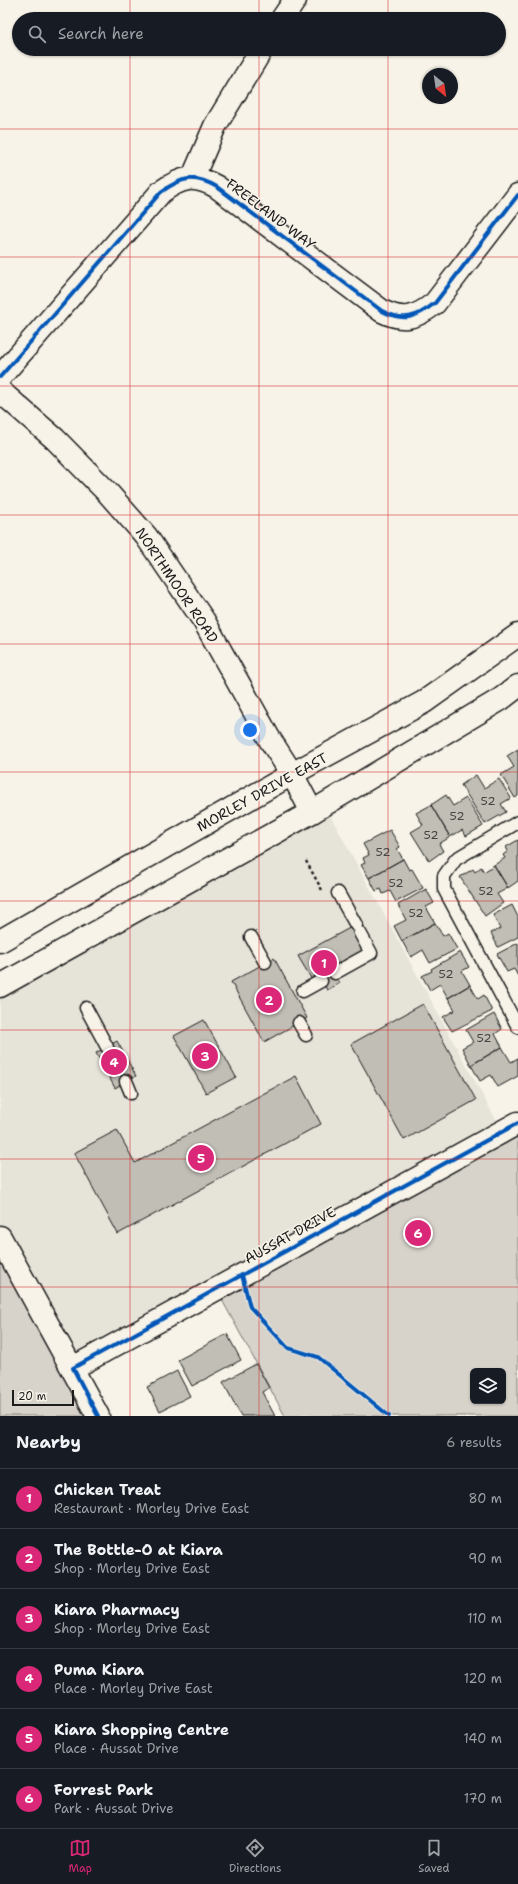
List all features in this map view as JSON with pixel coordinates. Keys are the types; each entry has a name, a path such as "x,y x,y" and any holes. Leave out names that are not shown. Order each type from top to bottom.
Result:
{"street":[{"path":"287,12 295,0"},
{"path":"0,377 161,192 174,183 193,177 214,126 258,56"},
{"name":"FREELAND WAY","path":"193,177 205,180 217,187 382,311 394,317 408,318 423,313 435,303 518,195"},
{"name":"NORTHMOOR ROAD","path":"0,391 55,439 108,493 146,536 204,621 269,738 292,774 312,812"},
{"name":"MORLEY DRIVE EAST","path":"0,941 292,774 424,702 518,635"},
{"path":"0,986 312,812 501,699 518,686"},
{"name":"AUSSAT DRIVE","path":"73,1368 518,1123"},
{"path":"0,1237 98,1416"}],"lane":[{"path":"518,822 456,859 444,876 444,890 518,1027"},
{"path":"335,973 371,953 338,893"},
{"path":"251,937 265,962"},
{"path":"303,991 321,980"},
{"path":"86,1008 107,1047"},
{"path":"299,1023 306,1034"}],"path":[{"path":"306,861 323,892"}],"shaded area":[{"path":"324,804 502,1131 73,1368 11,1258 0,1265 0,986"},
{"path":"518,1123 518,1416 285,1416 216,1289"},
{"path":"12,1258 98,1416 0,1416 0,1265"}],"building":[{"path":"518,749 518,796 515,798 501,775 514,767 507,756"},
{"path":"476,775 484,788 499,779 511,798 501,804 506,812 485,824 461,785"},
{"path":"446,795 453,806 466,798 483,826 466,836 462,830 450,837 431,805"},
{"path":"431,805 450,837 439,844 443,851 429,861 411,832 423,825 416,813"},
{"path":"390,830 400,847 397,849 403,859 369,878 361,865 365,863 363,858 369,855 363,844"},
{"path":"518,840 518,881 508,888 494,865 505,858 503,855 508,851 506,847"},
{"path":"403,859 409,870 412,869 423,888 396,902 390,891 383,894 381,889 376,891 369,878"},
{"path":"494,865 508,888 497,894 503,903 485,916 460,877 473,869 475,872 481,867 484,872"},
{"path":"426,889 434,903 426,907 435,923 402,941 394,926 406,920 398,905"},
{"path":"512,905 518,917 518,937 498,947 491,933 500,929 493,915"},
{"path":"435,923 443,936 448,933 457,949 430,963 423,950 411,957 402,941"},
{"path":"357,924 368,951 333,970 340,983 327,990 319,976 312,980 298,956"},
{"path":"518,943 518,976 514,969 507,972 497,954"},
{"path":"460,952 469,967 462,971 470,985 448,998 440,984 430,990 422,976"},
{"path":"274,958 307,1018 264,1042 231,982"},
{"path":"470,985 478,999 484,995 492,1011 452,1031 443,1017 455,1010 448,998"},
{"path":"423,1004 476,1100 404,1140 351,1044"},
{"path":"494,1014 502,1029 495,1034 502,1047 471,1065 462,1048 473,1042 466,1030"},
{"path":"204,1020 236,1077 206,1093 174,1036"},
{"path":"117,1041 136,1076 115,1088 96,1053"},
{"path":"502,1047 511,1062 518,1058 518,1076 498,1087 491,1075 480,1081 471,1065"},
{"path":"296,1076 321,1124 118,1234 74,1153 117,1130 135,1163"},
{"path":"227,1334 241,1360 192,1386 178,1360"},
{"path":"256,1364 269,1388 262,1392 275,1416 241,1416 223,1382"},
{"path":"177,1371 190,1396 160,1411 147,1387"}],"cycle path":[{"path":"0,377 161,192 182,180 202,180 217,187 382,311 403,317 416,315 435,303 518,195"},
{"path":"98,1416 73,1368 518,1123"},
{"path":"242,1275 250,1307 288,1348 318,1357 389,1416"}],"place":[{"name":"Chicken Treat","path":"324,963"},
{"name":"The Bottle-O at Kiara","path":"269,1000"},
{"name":"Kiara Pharmacy","path":"205,1056"},
{"name":"Puma Kiara","path":"114,1062"},
{"name":"Kiara Shopping Centre","path":"201,1158"},
{"name":"Forrest Park","path":"418,1233"}]}
